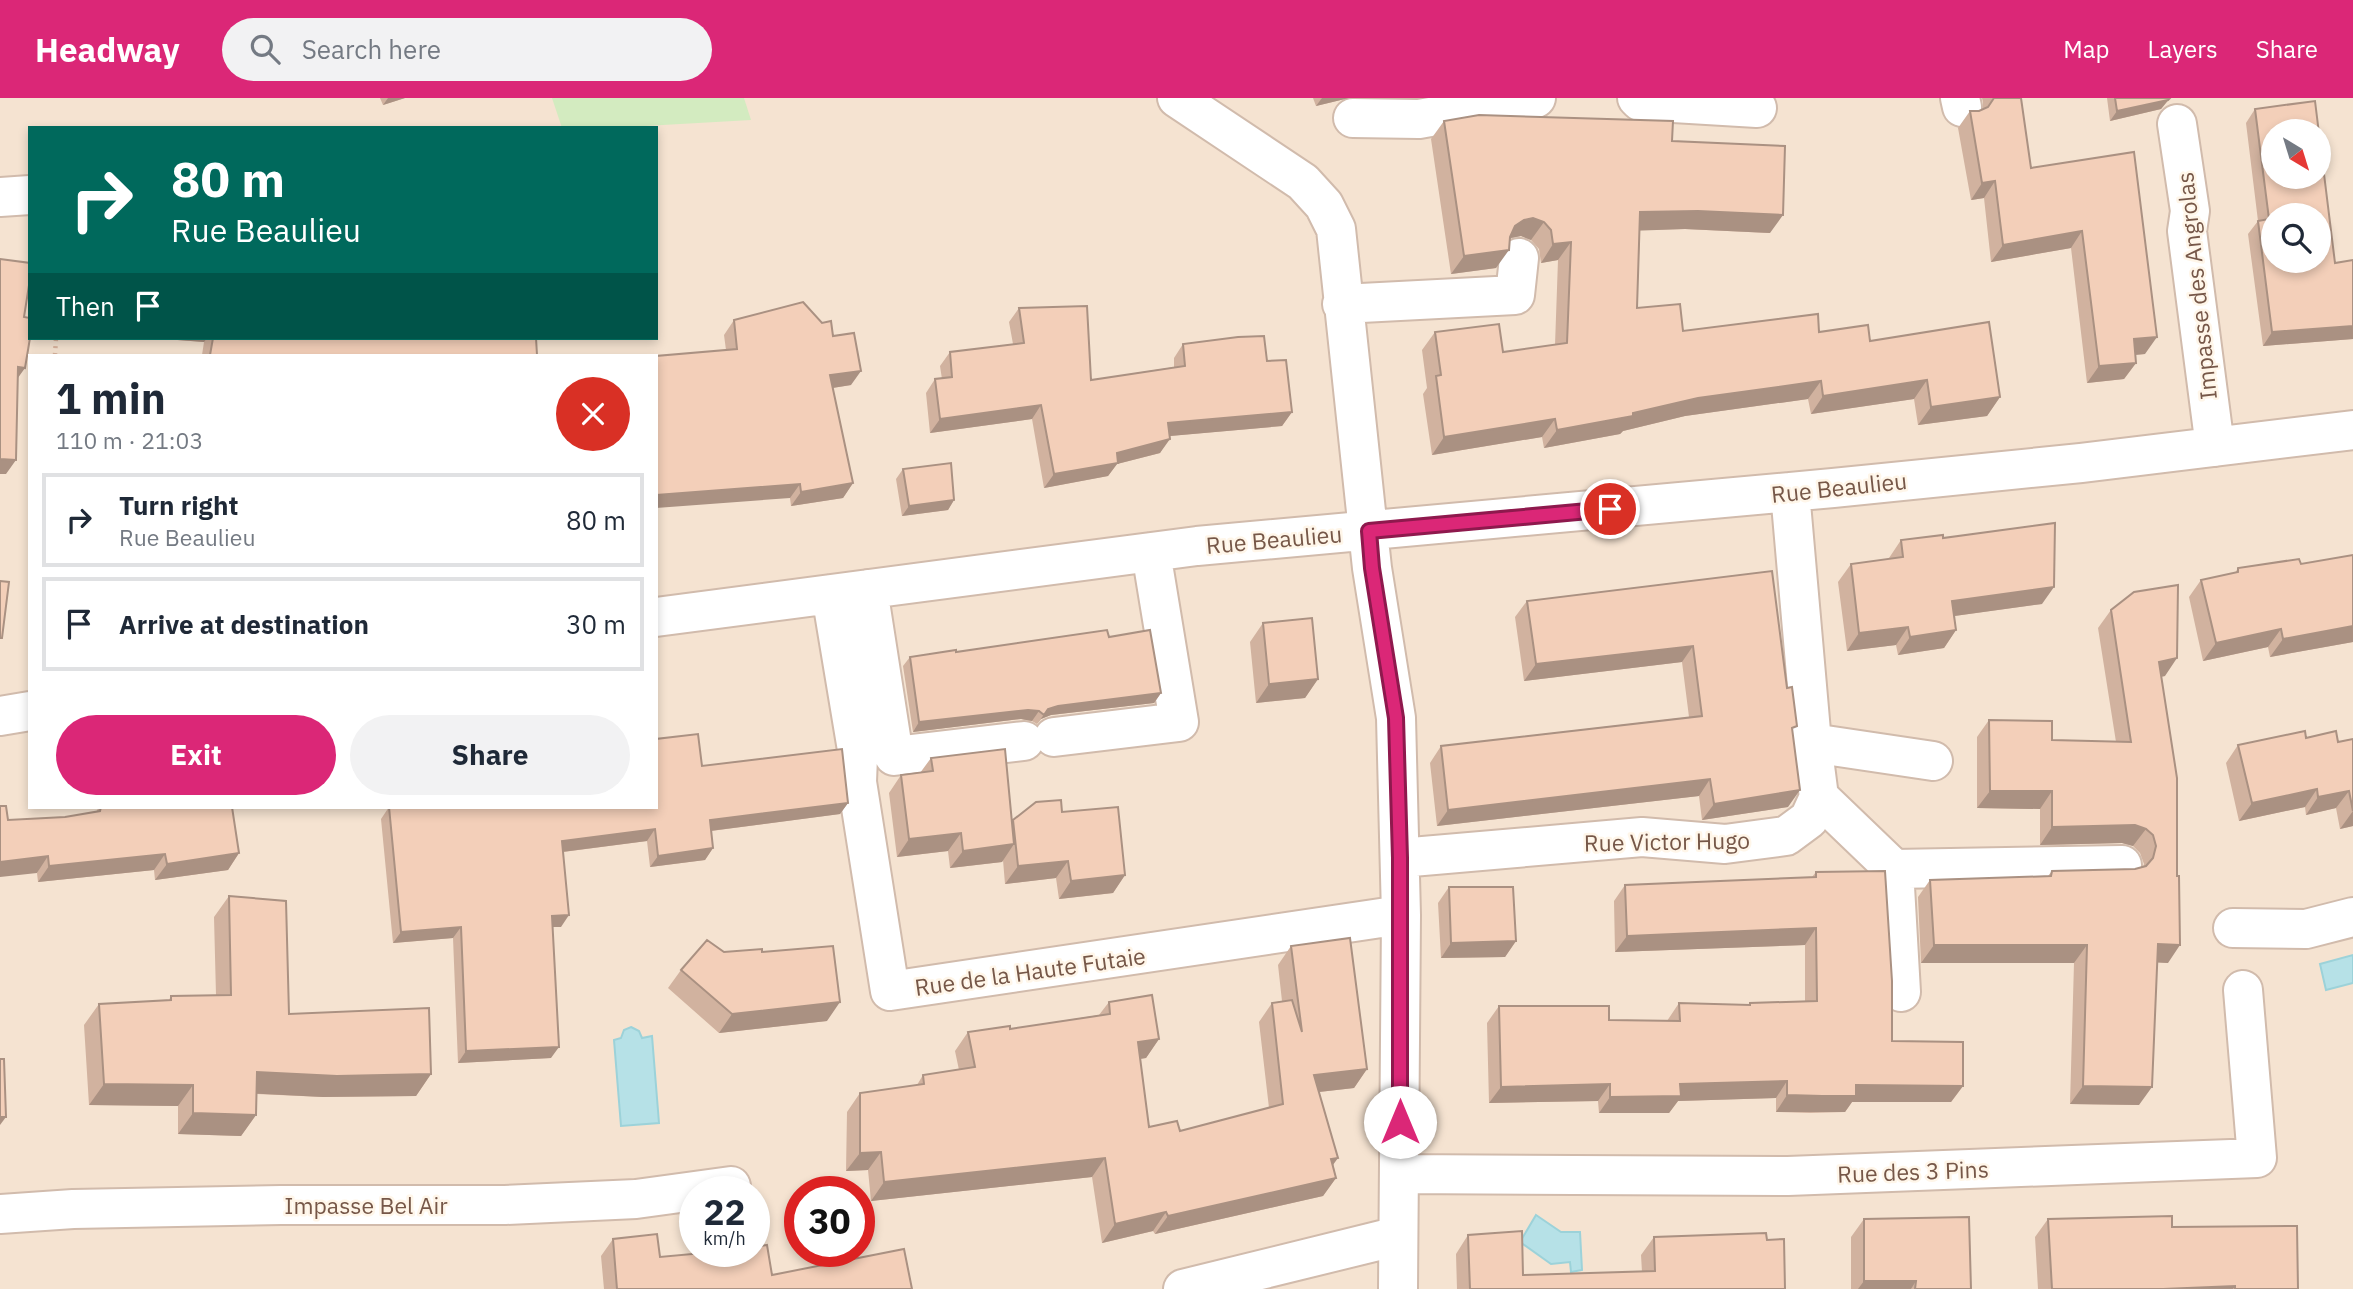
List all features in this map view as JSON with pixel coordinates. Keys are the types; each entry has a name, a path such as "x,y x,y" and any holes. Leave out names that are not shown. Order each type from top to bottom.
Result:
{"street":[{"path":"1177,98 1303,182 1324,205 1336,229 1372,568 1396,718 1401,915 1398,1289"},
{"path":"1353,118 1419,119 1536,98"},
{"path":"1637,98 1640,101 1757,107"},
{"name":"Impasse des Angrolas","path":"2177,124 2190,211 2187,231 2215,447"},
{"path":"0,197 28,195"},
{"path":"1342,304 1515,295 1519,258"},
{"name":"Rue Beaulieu","path":"658,617 1151,552 1790,492 2353,430"},
{"path":"1790,492 1819,797 1894,869 1901,992"},
{"path":"850,592 894,756 1179,722 1151,552"},
{"name":"Rue de la Haute Futaie","path":"850,592 857,782 890,991 1401,915"},
{"path":"1812,743 1933,761"},
{"name":"Rue Victor Hugo","path":"1400,858 1642,837 1725,844 1786,836 1809,819 1819,797"},
{"path":"1894,869 2122,864"},
{"path":"2233,928 2306,929 2353,917"},
{"name":"Rue des 3 Pins","path":"1399,1174 1788,1176 2257,1158 2243,990"},
{"name":"Impasse Bel Air","path":"0,1214 73,1209 268,1205 505,1205 636,1199 679,1193"},
{"path":"1183,1289 1398,1236"}],"shaded area":[{"path":"0,98 2353,98 2353,1289 0,1289"}],"green space":[{"path":"552,98 744,98 751,120 645,126 561,126"}],"water":[{"path":"2353,955 2353,983 2326,990 2320,964"},
{"path":"631,1027 639,1031 642,1038 652,1036 659,1123 621,1126 614,1040 621,1038 624,1030"},
{"path":"1536,1215 1561,1232 1580,1232 1582,1270 1571,1272 1570,1262 1551,1264 1520,1242"}],"building":[{"path":"1994,98 2021,98 2031,168 2134,152 2157,337 2134,339 2136,363 2099,366 2082,231 2003,245 1995,181 1982,183 1970,111 1988,107"},
{"path":"2115,98 2170,98 2117,111"},
{"path":"2315,101 2317,119 2261,119 2261,156 2255,109"},
{"path":"1479,115 1673,121 1672,141 1785,146 1783,215 1698,211 1640,212 1637,308 1680,304 1683,331 1818,314 1819,332 1868,325 1870,341 1989,322 2000,397 1931,407 1927,380 1823,396 1821,381 1698,398 1633,413 1633,416 1557,430 1555,419 1444,437 1436,376 1441,375 1435,332 1499,324 1503,352 1567,343 1571,242 1553,244 1551,230 1544,222 1533,218 1515,226 1510,237 1509,250 1464,256 1444,121"},
{"path":"2265,189 2326,189 2328,203 2267,203"},
{"path":"2261,220 2261,245 2258,221"},
{"path":"2331,230 2335,263 2353,260 2353,326 2272,332 2265,273 2331,273"},
{"path":"0,259 28,263 28,292 24,317 28,318 30,340 25,368 18,367 16,460 0,459"},
{"path":"803,302 822,323 831,321 833,336 854,333 861,371 830,375 853,483 801,492 800,484 658,495 658,356 737,349 734,320"},
{"path":"1087,306 1091,380 1185,366 1183,344 1264,336 1267,361 1286,360 1292,412 1168,423 1170,439 1117,453 1118,463 1054,474 1041,405 940,419 935,379 952,377 950,352 1024,343 1019,308"},
{"path":"213,340 536,340 537,354 210,354"},
{"path":"951,463 954,500 909,506 903,469"},
{"path":"2055,523 2054,587 1952,601 1956,630 1910,637 1908,627 1859,633 1851,564 1903,557 1901,540 1943,535 1943,538"},
{"path":"2353,555 2353,626 2283,639 2281,629 2216,643 2201,580 2238,572 2238,568 2299,559 2301,564"},
{"path":"1772,571 1787,688 1792,687 1797,726 1792,728 1800,790 1714,804 1710,779 1448,810 1441,746 1702,716 1693,646 1536,664 1527,601"},
{"path":"0,581 9,582 2,638 0,638"},
{"path":"2178,585 2177,658 2159,662 2177,778 2180,945 2158,944 2152,1087 2083,1086 2087,945 1934,945 1930,880 2051,876 2052,871 2135,869 2146,866 2153,858 2156,846 2153,835 2146,829 2135,825 2052,827 2052,791 1990,791 1989,720 2052,721 2052,740 2131,742 2111,610 2134,592"},
{"path":"1312,618 1318,679 1269,684 1263,623"},
{"path":"1107,630 1109,637 1150,630 1161,693 1058,706 1048,709 1044,715 1039,711 1028,710 919,722 910,657"},
{"path":"2305,731 2306,738 2336,731 2338,742 2353,739 2353,811 2349,791 2318,797 2317,789 2252,803 2238,745"},
{"path":"698,734 702,766 842,749 848,803 710,820 713,848 658,856 655,829 562,841 569,915 552,916 559,1047 466,1051 461,927 401,932 389,809 658,809 658,739"},
{"path":"1005,749 1014,844 963,851 961,833 909,839 901,775 933,771 931,758"},
{"path":"1061,800 1062,812 1118,807 1125,875 1071,881 1068,861 1018,866 1013,820 1036,802"},
{"path":"0,806 6,806 8,820 65,817 100,809 232,809 239,853 167,864 165,854 49,866 48,856 0,862"},
{"path":"1885,871 1892,981 1892,1041 1963,1042 1963,1086 1856,1085 1856,1096 1822,1096 1787,1095 1787,1081 1680,1084 1681,1096 1610,1097 1610,1084 1501,1087 1499,1006 1609,1006 1609,1020 1680,1021 1679,1003 1750,1005 1817,1001 1816,928 1627,936 1625,885 1816,877 1816,872"},
{"path":"1449,887 1513,887 1516,941 1451,943"},
{"path":"229,896 286,901 289,1014 429,1008 431,1074 337,1076 257,1072 256,1115 193,1113 193,1085 104,1084 99,1004 171,1000 171,996 231,995"},
{"path":"1350,938 1367,1069 1314,1075 1338,1158 1331,1159 1336,1178 1168,1216 1166,1212 1115,1224 1105,1158 884,1182 881,1152 860,1153 860,1093 924,1084 923,1075 975,1067 968,1032 1010,1026 1010,1029 1110,1014 1109,1002 1152,995 1159,1039 1138,1042 1149,1127 1177,1121 1180,1131 1283,1104 1272,1003 1292,1000 1302,1032 1291,946"},
{"path":"707,940 724,952 833,946 840,1002 732,1014 681,970"},
{"path":"0,1059 4,1059 6,1117 0,1117"},
{"path":"2172,1216 2172,1227 2297,1226 2298,1289 2235,1289 2235,1286 2052,1289 2048,1219"},
{"path":"1969,1217 1971,1289 1915,1289 1916,1281 1864,1281 1864,1219"},
{"path":"1522,1231 1523,1275 1655,1271 1654,1237 1766,1233 1767,1240 1784,1239 1785,1289 1470,1289 1468,1235"},
{"path":"657,1234 660,1257 679,1255 679,1267 770,1267 770,1263 772,1275 813,1267 875,1267 875,1255 904,1249 912,1289 617,1289 613,1239"}],"route":[{"path":"1400,1122 1401,915 1396,718 1372,568 1369,531 1610,509"}]}
